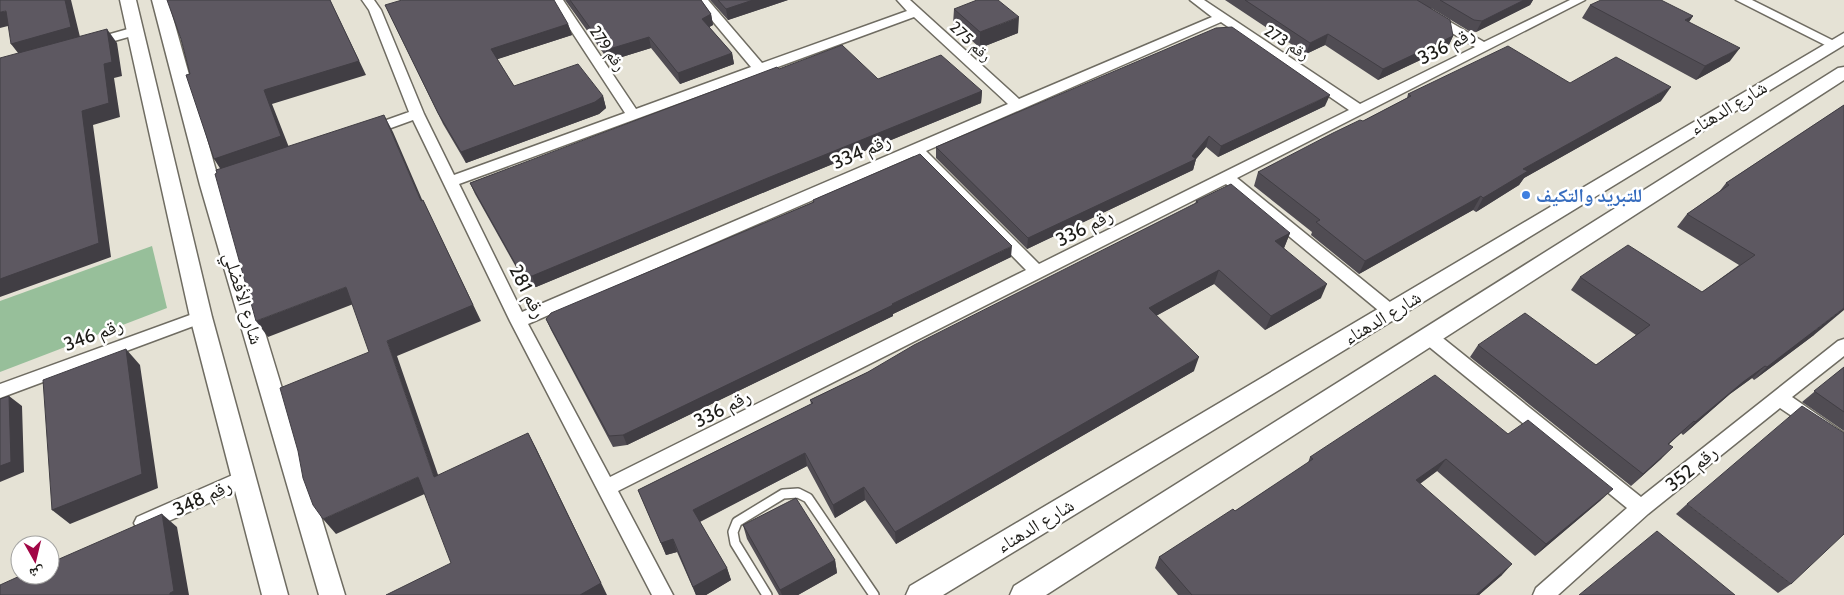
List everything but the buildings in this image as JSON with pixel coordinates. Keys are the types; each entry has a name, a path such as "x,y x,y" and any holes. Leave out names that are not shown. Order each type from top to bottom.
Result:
{"street":[{"path":"128,0 201,317 275,595"},
{"name":"شارع الأفضلي","path":"160,0 215,183 332,595"},
{"name":"رقم 279","path":"556,0 633,115"},
{"path":"701,0 759,68"},
{"name":"رقم 275","path":"903,0 1017,106"},
{"name":"رقم 273","path":"1196,0 1360,111"},
{"path":"1404,0 1485,48"},
{"path":"1550,0 1565,8"},
{"name":"رقم 336","path":"606,488 1580,0"},
{"path":"1742,0 1839,41"},
{"name":"رقم 281","path":"375,6 417,114 450,182 518,321 663,595"},
{"path":"450,182 915,12"},
{"name":"رقم 334","path":"518,321 1220,18"},
{"path":"81,46 135,30"},
{"name":"شارع الدهناء","path":"919,595 1839,41"},
{"name":"شارع الدهناء","path":"1023,595 1844,72"},
{"path":"351,137 417,114"},
{"path":"916,149 1038,272"},
{"path":"1227,177 1390,311"},
{"name":"رقم 346","path":"0,391 201,317"},
{"path":"1428,336 1642,508"},
{"name":"رقم 352","path":"1542,595 1642,508 1778,397 1844,346"},
{"path":"1778,397 1844,443"},
{"name":"رقم 348","path":"129,530 244,478"}],"lane":[{"path":"767,595 735,543 733,532 737,522 783,494 798,493 808,498 874,595"}],"green space":[{"path":"152,246 167,308 0,372 0,301"}],"place":[{"name":"للتبرید والتکیف","path":"1526,195"}]}
